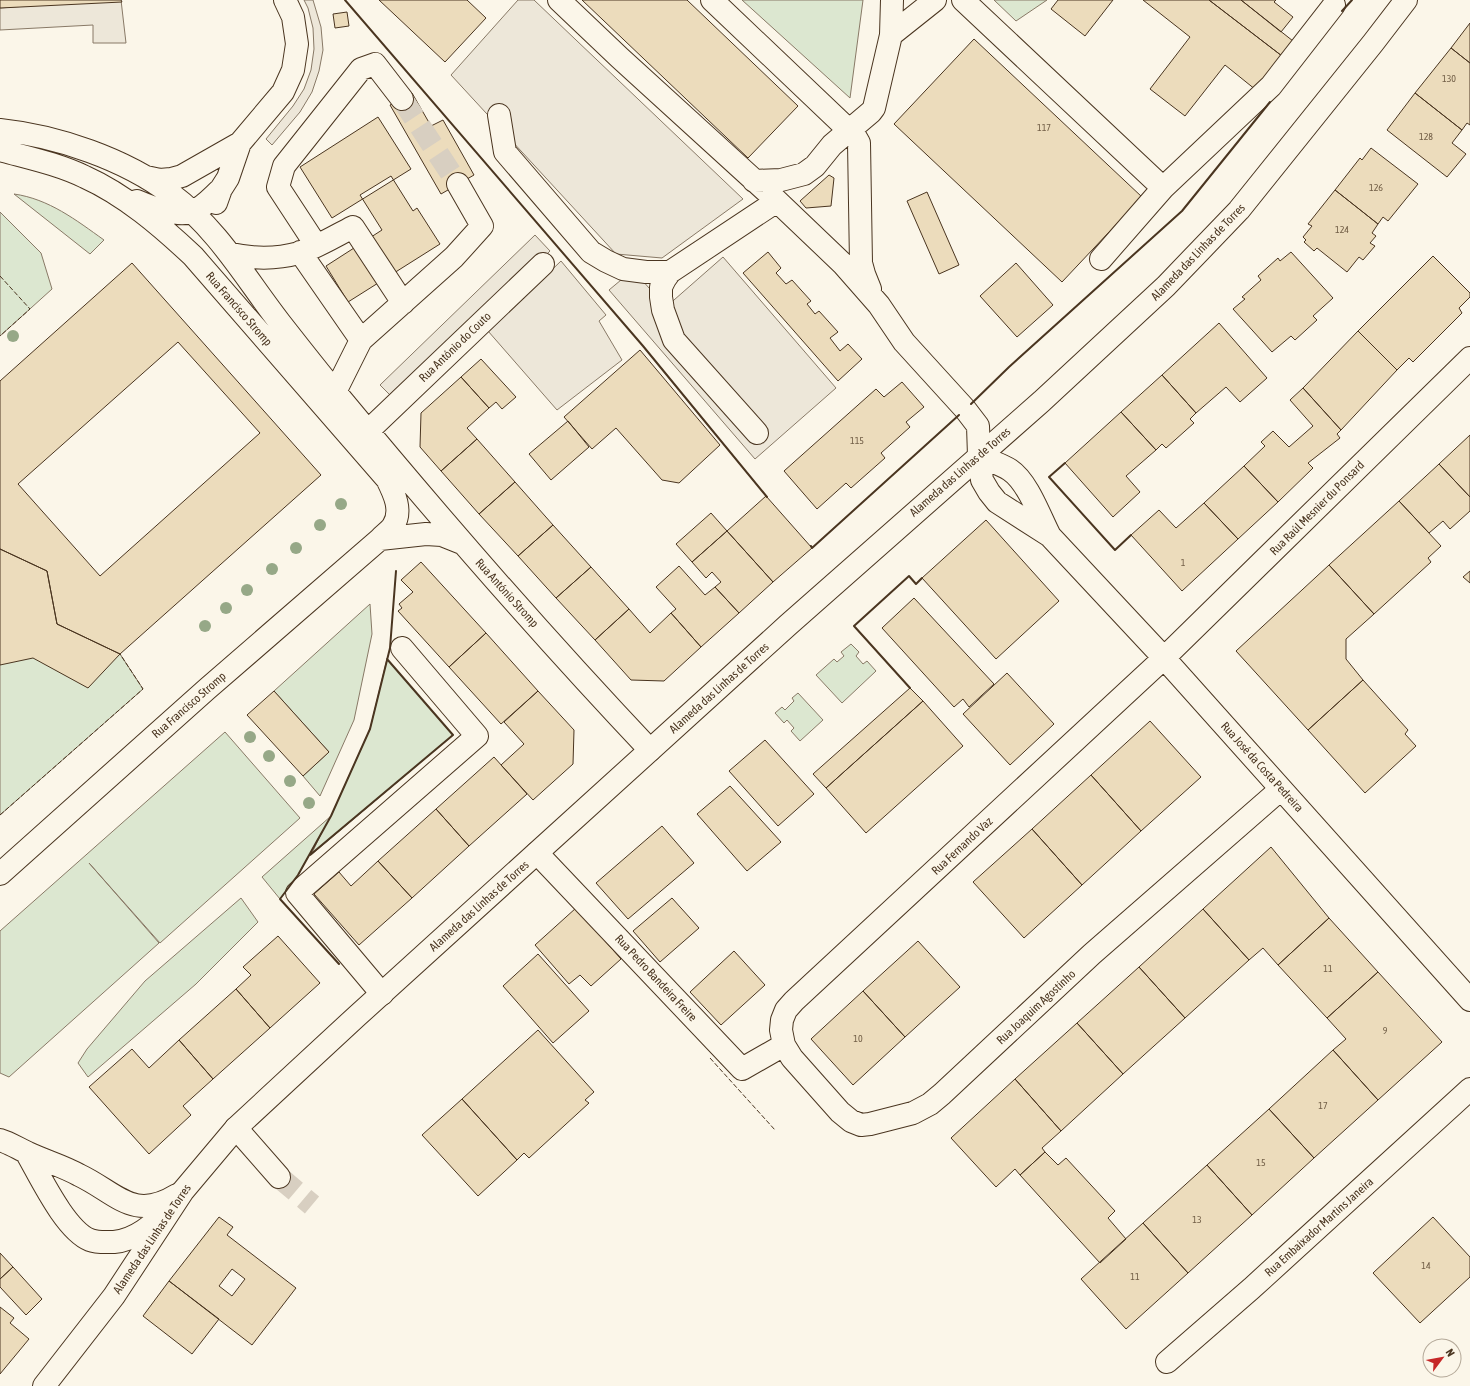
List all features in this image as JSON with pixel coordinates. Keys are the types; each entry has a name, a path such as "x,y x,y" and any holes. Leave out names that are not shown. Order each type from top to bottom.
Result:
{"street":[{"path":"144,176 160,180 182,176 240,143 283,92 293,70 297,44 293,17 285,0"},
{"path":"559,0 620,58 777,201 843,264 879,305 904,342 965,409 978,426 979,456"},
{"path":"712,0 849,130 859,143 861,263 864,274 879,305"},
{"path":"754,181 781,180 804,174 815,166 832,145 869,115 874,108 891,35 892,0"},
{"path":"891,35 935,0"},
{"path":"963,0 1163,188"},
{"name":"Alameda das Linhas de Torres","path":"44,1386 114,1296 183,1191 236,1128 788,625 979,456 1166,286 1239,210 1395,9 1406,0"},
{"path":"1101,259 1163,188 1271,86 1334,5"},
{"path":"361,340 308,249 278,187 284,166 361,69 374,64 402,99"},
{"path":"500,115 505,152 591,252 606,262 623,269 646,272 670,272"},
{"name":"Rua Francisco Stromp","path":"0,130 25,133 50,139 111,159 144,176 170,193 193,212 224,246 281,324 368,431"},
{"path":"240,143 228,178 217,199 214,216 215,228 224,246 249,258 268,258 308,249 353,227 403,303"},
{"name":"Rua Francisco Stromp","path":"0,150 46,162 84,176 112,191 172,236 193,256 387,479 395,494 398,510 397,519 392,527 380,539 207,689 0,874"},
{"path":"335,392 361,340 454,257 482,226 458,184"},
{"path":"112,191 154,208 178,214 193,212 221,190"},
{"path":"757,433 674,340 660,297 661,287 670,272 777,201"},
{"name":"Rua António do Couto","path":"368,431 543,264"},
{"name":"Rua Raúl Mesnier du Ponsard","path":"1164,658 1470,358"},
{"name":"Rua António Stromp","path":"368,431 462,543 650,750"},
{"name":"Rua José da Costa Pedreira","path":"979,456 982,480 997,502 1050,536 1164,658 1470,1000"},
{"name":"Rua José da Costa Pedreira","path":"979,456 1011,470 1018,476 1027,490 1050,536"},
{"path":"380,539 426,534 442,535 462,543"},
{"path":"382,994 297,893 477,736 402,648"},
{"name":"Rua Fernando Vaz","path":"784,1045 781,1030 782,1020 786,1010 794,1001 1164,658"},
{"name":"Rua Joaquim Agostinho","path":"784,1045 792,1058 840,1112 851,1121 861,1125 870,1124 913,1113 930,1104 942,1094 1092,954 1281,789"},
{"name":"Rua Pedro Bandeira Freire","path":"537,853 742,1069 784,1045"},
{"name":"Rua Embaixador Martins Janeira","path":"1167,1362 1252,1288 1470,1089"},
{"path":"236,1128 279,1177"},
{"path":"0,1140 80,1175 119,1200 134,1205 153,1206 166,1202 183,1191"},
{"path":"26,1152 70,1224 78,1233 90,1240 102,1243 121,1241 139,1234 158,1220 183,1191"}],"green space":[{"path":"742,0 863,0 850,98"},
{"path":"994,0 1047,0 1016,21"},
{"path":"14,194 39,200 62,211 104,240 90,254"},
{"path":"0,212 41,253 52,289 0,336"},
{"path":"0,549 57,624 120,654 143,689 0,815"},
{"path":"370,604 372,634 354,720 320,796 303,776 329,752 274,691"},
{"path":"851,644 859,652 856,656 863,664 867,661 876,671 842,703 816,675 834,659 837,662 844,656 841,652"},
{"path":"387,659 453,735 311,855 322,832 298,875 280,899 262,877 331,816 370,729"},
{"path":"798,693 823,720 800,741 791,731 794,728 787,720 784,723 775,713 782,707 785,710 794,701 792,698"},
{"path":"225,732 300,818 160,943 89,863 159,943 9,1077 0,1073 0,931"},
{"path":"241,898 258,922 196,984 88,1077 78,1063 87,1049 145,981"}],"shaded area":[{"path":"121,0 126,43 93,43 93,25 0,30 0,8"},
{"path":"304,0 313,0 321,27 323,50 319,71 312,92 300,112 272,145 266,139 293,106 304,89 311,70 314,49 313,28 308,8"},
{"path":"518,0 534,0 743,199 662,258 616,254 451,75"},
{"path":"535,235 550,251 396,401 380,385"},
{"path":"723,257 836,388 755,459 609,290 633,270 666,307"},
{"path":"561,261 606,315 599,321 622,360 557,410 488,331"}],"building":[{"path":"0,0 121,0 122,2 0,8"},
{"path":"379,0 467,0 486,18 445,62"},
{"path":"582,0 687,0 798,106 748,158"},
{"path":"1058,0 1113,0 1085,36 1051,9"},
{"path":"1143,0 1209,0 1282,56 1256,90 1225,65 1185,116 1150,89 1190,37"},
{"path":"1209,0 1241,0 1293,41 1282,56"},
{"path":"1241,0 1276,0 1274,2 1293,17 1281,32"},
{"path":"347,12 349,26 335,28 333,14"},
{"path":"1470,23 1470,63 1451,48"},
{"path":"974,39 1142,197 1062,282 894,124"},
{"path":"1451,48 1470,63 1470,125 1467,123 1462,130 1415,93"},
{"path":"412,93 431,126 443,120 474,175 441,194 390,105"},
{"path":"1415,93 1462,130 1452,143 1466,154 1447,177 1387,130"},
{"path":"378,117 411,169 332,218 300,167"},
{"path":"1371,148 1418,184 1388,221 1383,217 1378,224 1335,190 1360,158 1362,160"},
{"path":"829,175 834,178 831,206 806,208 800,201"},
{"path":"391,176 413,211 417,208 440,244 348,302 326,266 382,230 360,195"},
{"path":"1335,190 1378,224 1372,233 1376,236 1370,243 1375,246 1363,260 1359,257 1347,272 1317,248 1314,251 1304,242 1306,240 1303,237 1312,226 1308,224"},
{"path":"927,192 959,265 939,274 907,201"},
{"path":"768,252 781,268 776,273 786,284 792,280 811,301 807,304 815,314 819,311 838,332 830,338 840,351 848,344 862,359 838,381 743,273"},
{"path":"1291,252 1333,298 1313,316 1317,320 1295,340 1291,336 1272,352 1233,309 1245,299 1242,297 1261,280 1258,276 1278,258 1280,261"},
{"path":"1433,256 1470,293 1470,297 1459,308 1462,313 1413,362 1409,358 1397,370 1358,331"},
{"path":"132,263 321,475 120,654 57,624 47,571 0,549 0,381"},
{"path":"1016,263 1053,305 1017,337 980,296"},
{"path":"1219,323 1267,378 1240,402 1226,387 1196,413 1162,375"},
{"path":"1358,331 1397,370 1341,430 1303,388"},
{"path":"178,342 260,433 100,576 18,484"},
{"path":"640,350 720,445 679,483 662,480 616,428 592,449 564,417"},
{"path":"481,359 516,397 502,409 496,402 489,408 461,377"},
{"path":"1162,375 1196,413 1190,419 1194,423 1166,448 1162,444 1156,450 1121,412"},
{"path":"461,377 489,408 467,428 477,439 441,471 420,447 421,413"},
{"path":"902,382 924,407 906,422 910,427 881,453 885,458 851,488 846,483 817,509 784,471 876,389 884,397"},
{"path":"1303,388 1341,430 1337,434 1340,438 1308,463 1313,468 1278,502 1244,466 1265,446 1261,442 1273,431 1289,447 1313,426 1290,400"},
{"path":"1121,412 1156,450 1126,476 1140,492 1113,517 1065,463"},
{"path":"568,421 589,447 551,480 529,454"},
{"path":"1470,435 1470,497 1439,464"},
{"path":"477,439 515,482 479,514 441,471"},
{"path":"1439,464 1470,497 1470,511 1450,529 1443,521 1429,533 1399,501"},
{"path":"1244,466 1278,502 1238,539 1204,503"},
{"path":"515,482 553,525 518,556 479,514"},
{"path":"766,496 812,548 773,582 727,531"},
{"path":"1399,501 1441,546 1428,558 1431,562 1374,614 1329,565"},
{"path":"1204,503 1238,539 1182,591 1131,535 1159,510 1176,528"},
{"path":"711,513 727,531 692,562 676,544"},
{"path":"986,520 1059,601 996,659 922,578"},
{"path":"553,525 591,567 556,598 518,556"},
{"path":"727,531 773,582 739,613 715,587 721,582 712,572 706,578 692,562"},
{"path":"0,549 47,571 57,624 120,654 88,688 33,658 0,665"},
{"path":"421,562 486,633 449,667 398,611 402,608 399,604 413,592 401,580"},
{"path":"1329,565 1374,614 1346,639 1346,659 1363,680 1308,730 1236,651"},
{"path":"679,566 705,595 715,587 739,613 701,647 671,613 676,609 656,587"},
{"path":"591,567 629,609 595,640 556,598"},
{"path":"1470,571 1470,583 1463,577"},
{"path":"914,598 994,684 969,707 963,699 954,707 882,628"},
{"path":"629,609 650,633 671,613 701,647 664,681 631,680 595,640"},
{"path":"486,633 538,691 501,724 449,667"},
{"path":"1007,673 1054,724 1010,765 963,714"},
{"path":"1363,680 1408,730 1405,734 1416,746 1365,793 1308,730"},
{"path":"910,688 923,701 826,788 813,774"},
{"path":"274,691 329,752 303,776 247,715"},
{"path":"538,691 574,730 573,764 533,800 501,765 524,744 504,722"},
{"path":"923,701 963,746 866,833 826,788"},
{"path":"1150,721 1201,777 1141,831 1091,775"},
{"path":"765,740 814,794 778,826 729,771"},
{"path":"494,757 527,794 469,846 436,809"},
{"path":"1091,775 1141,831 1082,885 1032,829"},
{"path":"730,786 781,842 747,871 697,814"},
{"path":"436,809 469,846 412,898 378,861"},
{"path":"662,826 694,863 628,919 596,883"},
{"path":"1032,829 1082,885 1024,938 973,882"},
{"path":"1271,847 1329,918 1278,965 1263,948 1249,960 1203,909"},
{"path":"378,861 412,898 359,945 314,894 339,872 351,886"},
{"path":"672,898 699,928 660,962 633,931"},
{"path":"576,908 621,959 591,986 580,975 569,984 535,945"},
{"path":"1203,909 1249,960 1185,1018 1139,967"},
{"path":"1329,918 1378,972 1327,1018 1278,965"},
{"path":"278,936 320,983 270,1028 236,989 251,975 243,967"},
{"path":"918,941 960,987 905,1037 863,991"},
{"path":"734,951 765,985 721,1025 690,992"},
{"path":"538,954 589,1011 553,1043 503,986"},
{"path":"1139,967 1185,1018 1123,1074 1077,1023"},
{"path":"1378,972 1442,1042 1378,1100 1333,1050 1346,1039 1327,1018"},
{"path":"236,989 270,1028 213,1079 179,1040"},
{"path":"863,991 905,1037 853,1085 811,1039"},
{"path":"1077,1023 1123,1074 1061,1131 1015,1079"},
{"path":"538,1030 594,1092 585,1100 589,1103 529,1158 524,1153 517,1160 462,1099"},
{"path":"179,1040 213,1079 183,1106 191,1115 149,1154 89,1087 132,1049 149,1068"},
{"path":"1333,1050 1378,1100 1314,1158 1269,1109"},
{"path":"1015,1079 1061,1131 1042,1148 1045,1152 1020,1175 1015,1169 996,1187 951,1138"},
{"path":"462,1099 517,1160 478,1196 422,1135"},
{"path":"1269,1109 1314,1158 1252,1215 1207,1165"},
{"path":"1045,1152 1058,1165 1066,1158 1115,1211 1108,1218 1126,1239 1100,1263 1020,1175"},
{"path":"1207,1165 1252,1215 1188,1273 1143,1223"},
{"path":"219,1217 233,1227 227,1235 296,1288 252,1345 169,1281","holes":["232,1269 245,1279 232,1296 219,1286"]},
{"path":"1433,1217 1470,1257 1470,1277 1420,1323 1373,1273"},
{"path":"1143,1223 1188,1273 1126,1329 1081,1279"},
{"path":"0,1253 13,1267 0,1279"},
{"path":"13,1267 42,1299 26,1315 0,1287 0,1279"},
{"path":"169,1281 219,1319 192,1354 143,1316"},
{"path":"0,1307 14,1318 10,1323 29,1339 0,1374"}],"tunnel":[{"path":"402,99 458,184"},
{"path":"279,1177 312,1205"}],"fence":[{"path":"0,276 30,309 0,336"},
{"path":"0,815 143,689 120,654"},
{"path":"710,1058 775,1130"}],"wall":[{"path":"345,0 643,346 767,497"},
{"path":"1342,11 1352,0"},
{"path":"971,404 1009,367 1182,211 1270,102"},
{"path":"811,546 812,548 959,415"},
{"path":"1065,463 1049,477 1115,550 1131,535"},
{"path":"339,964 280,899 298,875 331,816 370,729 390,648 396,571"},
{"path":"910,688 854,626 909,576 916,584 922,578"},
{"path":"310,855 453,735 387,659"}]}
